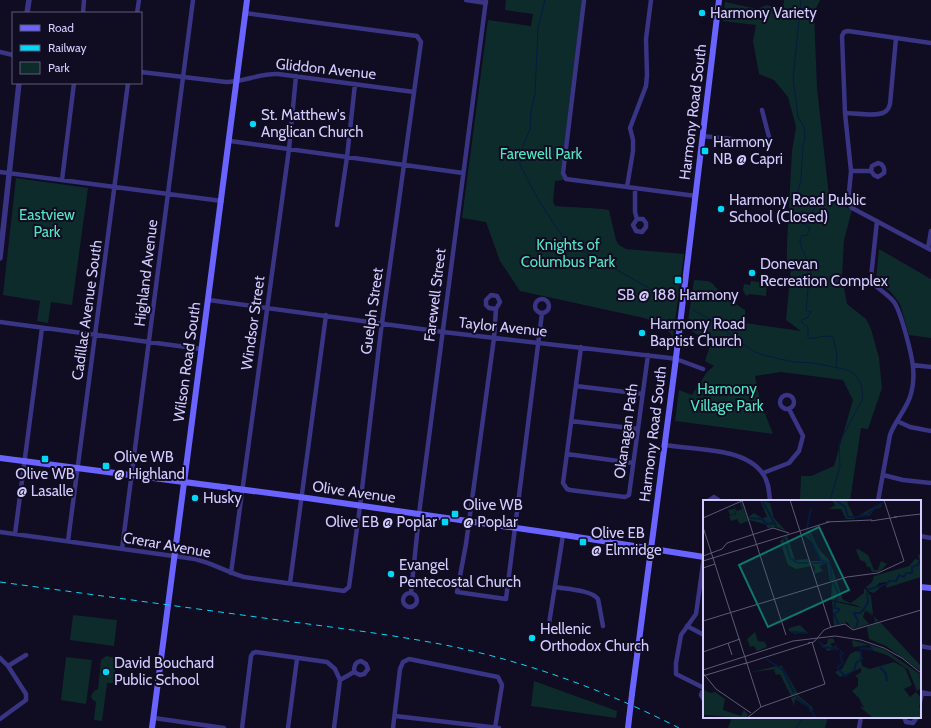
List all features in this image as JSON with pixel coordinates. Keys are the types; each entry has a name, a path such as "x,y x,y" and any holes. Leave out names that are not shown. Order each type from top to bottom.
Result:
{"main road":[{"name":"Wilson Road South","path":"152,728 201,349 230,141 247,0"},
{"name":"Harmony Road South","path":"628,728 676,359 719,0"},
{"name":"Olive Avenue","path":"0,458 469,521 703,557"},
{"path":"921,587 931,588"}],"street":[{"path":"27,12 29,0"},
{"path":"83,12 84,0"},
{"path":"137,12 139,0"},
{"name":"Highland Avenue","path":"122,548 193,0"},
{"path":"466,0 486,1"},
{"path":"584,0 563,173 566,179 696,196"},
{"path":"627,187 633,151 633,140 630,128 646,86 646,39 651,0"},
{"name":"Farewell Street","path":"411,593 419,514 486,1"},
{"name":"Guelph Street","path":"245,13 417,36 421,42 382,324 350,585"},
{"path":"931,43 848,31 844,32 842,36 845,113 851,171 848,197 849,205 877,222 930,249 931,231"},
{"path":"845,113 882,114 887,111 890,104 896,38"},
{"path":"0,52 12,55"},
{"name":"Gliddon Avenue","path":"142,72 226,82 271,74 414,92"},
{"name":"Windsor Street","path":"231,573 266,308 289,149 296,76"},
{"path":"0,258 19,84"},
{"path":"62,180 74,84"},
{"name":"Cadillac Avenue South","path":"68,541 128,84"},
{"path":"337,225 347,157 355,84"},
{"path":"703,136 749,142 766,142 769,137 762,110"},
{"path":"230,141 463,173"},
{"path":"851,171 871,170"},
{"path":"0,172 222,201"},
{"path":"635,188 635,212 637,219"},
{"path":"877,222 871,277 872,282 886,292 896,304 906,334 913,365 914,379 911,396 890,435 878,500"},
{"name":"Taylor Avenue","path":"209,300 443,332 648,355 676,359 703,369"},
{"path":"496,309 494,338 469,521 457,592 506,599 542,313"},
{"path":"290,583 326,316"},
{"path":"0,322 201,349"},
{"path":"15,534 42,328"},
{"name":"Okanagan Path","path":"581,347 563,483 567,489 570,490 625,496 629,494 648,355"},
{"path":"913,365 931,367"},
{"path":"576,386 643,394"},
{"path":"763,474 789,463 799,451 803,436 789,409"},
{"path":"571,421 638,429"},
{"path":"898,421 910,427 931,431"},
{"path":"665,445 715,451 739,456 751,462 763,474 769,489 770,500"},
{"path":"567,454 634,463"},
{"path":"883,475 931,483"},
{"path":"709,500 710,498 715,498 718,500"},
{"name":"Crerar Avenue","path":"0,532 122,548 204,561 244,577 344,590 346,590 350,585"},
{"path":"548,630 563,535"},
{"path":"921,536 931,538"},
{"path":"703,564 696,614 681,635 676,663 676,674 703,688"},
{"path":"555,587 589,593 596,596 603,626"},
{"path":"687,626 703,634"},
{"path":"921,646 931,648"},
{"path":"242,728 251,656 256,652 297,659 327,662 335,669 340,680 334,728"},
{"path":"8,666 26,655"},
{"path":"0,658 8,666 26,694 26,700 0,718"},
{"path":"288,728 297,659"},
{"path":"393,728 400,668 403,662 413,659 496,676 502,685 495,728"},
{"path":"340,680 354,672"},
{"path":"921,692 931,694"},
{"path":"394,716 499,728"},
{"path":"154,718 224,728"},
{"path":"859,728 861,718"},
{"path":"904,718 906,722 913,723 916,718"},
{"path":"446,728 447,722"}],"green space":[{"name":"Knights of Columbus Park","path":"506,0 582,0 561,172 564,180 555,181 553,202 555,206 609,210 616,240 619,245 626,249 684,254 673,336 659,323 644,318 520,291 500,261 486,222 462,218 488,20 531,26 533,14 505,10"},
{"name":"Harmony Village Park","path":"784,0 820,0 814,12 817,88 829,196 834,202 852,210 844,240 842,276 847,304 866,319 871,329 879,358 882,388 868,429 861,428 850,500 800,500 801,476 811,476 834,466 853,400 843,380 781,372 755,376 760,401 773,434 675,421 679,390 692,395 707,372 714,366 705,361 711,343 687,328 694,280 708,281 713,284 722,295 745,310 745,323 801,331 786,320 791,268 787,260 787,243 792,151 796,127 788,97 774,80 759,74 753,41 756,25 723,21 725,2 758,9 766,5 783,9"},
{"name":"Eastview Park","path":"16,178 88,188 72,305 51,302 48,323 37,321 40,301 3,295"},
{"path":"879,249 931,279 931,338 909,335 900,304 891,292 876,280"},
{"path":"751,281 767,283 766,296 750,294 746,296 743,290 744,284 750,285"},
{"path":"73,615 117,620 114,646 70,640"},
{"path":"106,656 117,658 113,683 107,683 102,721 94,720 96,702 91,696 94,691 98,689 101,660"},
{"path":"66,657 92,660 86,704 61,700"},
{"path":"534,681 617,711 616,718 531,706"},
{"path":"732,718 828,718 825,728 728,728"}],"waterway":[{"path":"545,0 538,27 535,94 531,111 530,129 520,154 520,165 539,201 568,245 575,250 583,251 672,301"},
{"path":"801,0 793,78 798,117 804,127 805,139 803,145 801,179 797,196 807,199 812,196 818,202 810,216 802,211 798,216 799,222 810,227 807,236 802,235 800,241 811,270 806,310 811,312 807,318 803,319 801,322 808,327 808,338 825,336 833,337 837,355 836,367"},
{"path":"693,310 716,322 738,341 755,352 794,362 813,363 844,369 854,373 861,384 863,398 839,443 840,466 830,500"},
{"path":"796,728 802,718"}],"railway":[{"path":"0,582 360,631 455,647 513,662 570,680 598,691 679,728"}],"place":[{"name":"Harmony Variety","path":"702,13"},
{"name":"St. Matthew's Anglican Church","path":"253,124"},
{"name":"Harmony NB @ Capri","path":"705,151"},
{"name":"Harmony Road Public School (Closed)","path":"721,209"},
{"name":"Donevan Recreation Complex","path":"752,273"},
{"name":"SB @ 188 Harmony","path":"678,280"},
{"name":"Harmony Road Baptist Church","path":"642,333"},
{"name":"Olive WB @ Lasalle","path":"45,459"},
{"name":"Olive WB @ Highland","path":"106,466"},
{"name":"Husky","path":"195,498"},
{"name":"Olive WB @ Poplar","path":"455,514"},
{"name":"Olive EB @ Poplar","path":"445,522"},
{"name":"Olive EB @ Elmridge","path":"583,542"},
{"name":"Evangel Pentecostal Church","path":"391,574"},
{"name":"Hellenic Orthodox Church","path":"532,638"},
{"name":"David Bouchard Public School","path":"106,672"}],"park label":[{"name":"Farewell Park","path":"541,154"}]}
